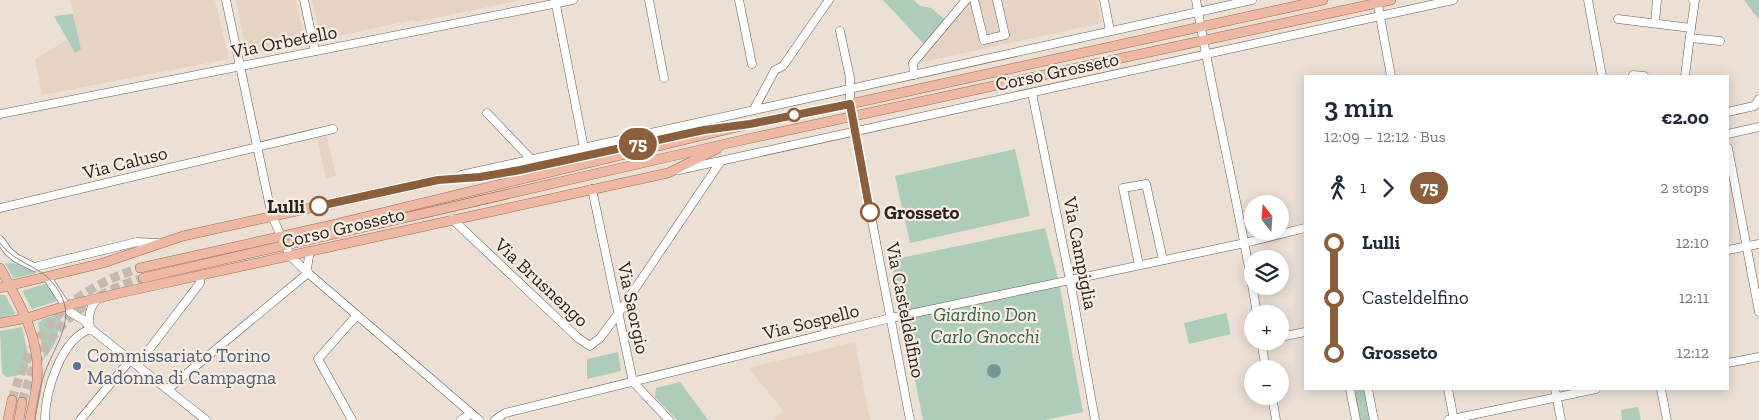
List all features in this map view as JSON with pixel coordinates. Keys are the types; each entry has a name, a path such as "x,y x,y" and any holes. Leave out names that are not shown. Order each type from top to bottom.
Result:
{"main road":[{"name":"Corso Grosseto","path":"140,268 750,124 850,104 1323,0"},
{"name":"Corso Grosseto","path":"143,278 853,115 1377,1 1391,0"},
{"name":"Corso Grosseto","path":"0,288 110,261 183,236 272,216 438,180 494,175 704,130 750,124"},
{"name":"Corso Grosseto","path":"0,323 27,318 98,298 668,172 738,141"},
{"path":"0,268 27,318 33,336 37,385 30,420"},
{"path":"8,420 12,400"},
{"path":"19,420 22,402"}],"street":[{"path":"226,0 272,216 290,256 479,420"},
{"path":"304,0 315,51"},
{"name":"Via Orbetello","path":"0,114 555,2 574,0"},
{"path":"649,0 664,78"},
{"path":"739,0 752,64"},
{"path":"754,109 775,70 783,66 829,0"},
{"path":"914,75 912,66 914,61 966,0"},
{"path":"974,0 984,40 1006,36 997,0"},
{"path":"1104,0 1110,31"},
{"path":"1196,0 1205,55 1245,243 1255,305"},
{"name":"Corso Grosseto","path":"438,180 1252,0"},
{"name":"Corso Grosseto","path":"668,172 1453,0"},
{"path":"1588,0 1602,75"},
{"path":"1655,23 1657,0"},
{"path":"1685,75 1695,0 1693,0"},
{"path":"1377,1 1391,75"},
{"path":"555,2 584,148"},
{"path":"1618,19 1691,28"},
{"name":"Via Casteldelfino","path":"840,31 851,88 850,104 855,132 910,420"},
{"path":"1690,38 1720,41"},
{"name":"Via Campiglia","path":"1032,93 1070,280 1095,420"},
{"path":"1729,112 1754,106 1759,99"},
{"path":"487,114 531,159"},
{"path":"1729,134 1759,127"},
{"name":"Via Caluso","path":"0,208 333,129"},
{"path":"1729,153 1759,312"},
{"path":"618,314 721,161"},
{"path":"1139,265 1123,188 1146,184 1163,260"},
{"name":"Via Saorgio","path":"592,189 633,382 669,420"},
{"name":"Via Brusnengo","path":"468,216 467,223 473,240"},
{"name":"Via Brusnengo","path":"452,220 578,338 590,346 600,338 618,314"},
{"name":"Via Sospello","path":"495,420 505,414 891,318 1245,243 1304,228"},
{"name":"Corso Grosseto","path":"0,240 8,252 34,267 137,242 158,243"},
{"path":"1729,250 1759,244"},
{"path":"308,273 310,252"},
{"path":"168,389 308,273"},
{"path":"138,364 200,284 200,276"},
{"path":"47,277 70,312 85,321 91,328 206,420"},
{"path":"91,328 89,315 92,305 98,298"},
{"path":"352,420 318,359 357,315"},
{"path":"45,420 55,369 70,346 84,331 91,328"},
{"path":"1289,335 1304,332"},
{"path":"1729,363 1759,357"},
{"path":"80,420 131,359"},
{"path":"1350,390 1356,420"},
{"path":"1368,390 1374,420"},
{"path":"1448,390 1452,420 1556,393 1586,390"},
{"path":"1661,390 1667,420"},
{"path":"1556,393 1561,420"},
{"path":"1274,405 1276,420"},
{"path":"461,420 471,414"}],"shaded area":[{"path":"70,0 215,0 229,59 42,95 35,59 67,40 75,53 81,49"},
{"path":"236,0 296,0 305,43 247,56"},
{"path":"312,0 522,0 415,22 415,20 398,23 321,40"},
{"path":"970,0 1096,0 1102,23 918,63"},
{"path":"327,136 336,176 326,179 317,138"},
{"path":"855,342 870,420 773,420 783,410 748,368"}],"green space":[{"path":"883,0 914,0 920,6 931,8 948,22 923,43"},
{"path":"1744,0 1759,0 1759,20"},
{"path":"73,14 81,49 75,53 54,16"},
{"path":"1015,149 1030,216 910,243 895,176"},
{"name":"Giardino Don Carlo Gnocchi","path":"1045,228 1059,282 1083,412 1045,420 923,420 891,260"},
{"path":"5,263 18,264 37,273 14,278"},
{"path":"48,283 57,301 32,309 22,291"},
{"path":"0,295 5,295 15,313 13,315 0,318"},
{"path":"61,313 54,344 44,358 38,323 43,319"},
{"path":"1226,313 1231,334 1189,344 1184,323"},
{"path":"22,327 28,355 28,372 7,377 2,373 0,331"},
{"path":"618,352 621,371 587,379 587,359"},
{"path":"680,382 708,420 677,420 655,397 656,388"},
{"path":"1350,390 1368,390 1374,420 1356,420"},
{"path":"1638,407 1641,420 1622,420 1621,410"}],"water":[{"path":"994,364 999,366 1001,371 999,376 994,378 989,376 987,371 989,366"}],"tunnel":[{"path":"12,400 30,353 57,316 74,301 94,288 115,277 140,268"},
{"path":"22,402 39,358 64,323 80,309 99,297 120,286 143,278"}],"tram line":[{"path":"0,243 12,255 46,276 52,282 60,293 66,314 65,324 42,380 35,420"}],"bus line":[{"name":"75","path":"319,206 438,180 494,175 723,126 750,124 850,104 870,212"}],"place":[{"name":"Lulli","path":"319,206"},
{"name":"Grosseto","path":"870,212"},
{"name":"Commissariato Torino Madonna di Campagna","path":"77,366"}]}
